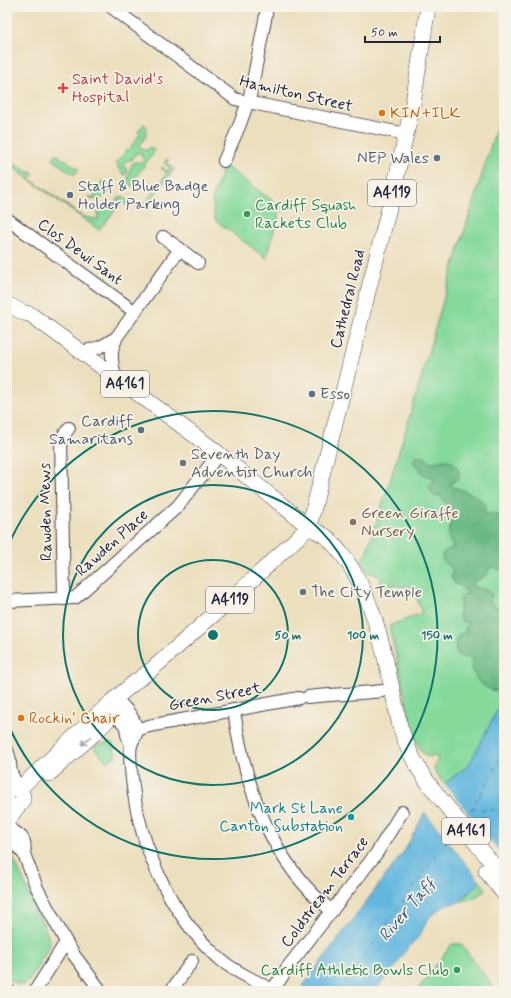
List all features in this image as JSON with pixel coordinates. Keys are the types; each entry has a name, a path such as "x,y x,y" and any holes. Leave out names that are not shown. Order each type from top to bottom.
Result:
{"main road":[{"name":"Cathedral Road","path":"309,527 406,134 418,74 428,7"},
{"name":"A4161","path":"7,292 27,308 30,314 218,454 309,527 326,537 336,547 345,558 362,590 372,614 378,632 404,739 430,794"},
{"name":"A4161","path":"7,304 24,313 30,314"},
{"name":"A4161","path":"309,527 319,543 340,569 358,603 370,638 390,726 398,751 410,775 430,794 501,882"},
{"name":"A4119","path":"7,822 15,797 94,734 114,706 135,682 150,671 239,592 309,527"}],"street":[{"name":"Hamilton Street","path":"111,7 231,96 239,100 406,134"},
{"path":"224,160 239,129 248,102 267,7"},
{"name":"Clos Dewi Sant","path":"7,219 135,312"},
{"path":"163,237 198,263"},
{"path":"115,377 112,355 116,338 180,250"},
{"path":"81,352 101,347 116,338"},
{"name":"Rawden Mews","path":"64,599 61,438 69,428"},
{"name":"Rawden Place","path":"7,601 75,598 178,506 212,463"},
{"name":"Green Street","path":"136,730 149,726 304,697 382,691"},
{"path":"114,706 132,717 136,730 136,736 131,745"},
{"path":"114,706 126,728 131,745"},
{"path":"234,710 240,746 252,790 277,847 292,870 332,911"},
{"name":"Coldstream Terrace","path":"131,745 133,790 143,835 154,864 168,892 185,919 212,952 222,961 271,989 378,851 402,812"},
{"path":"7,751 10,756 11,773 18,785 15,797"},
{"path":"7,827 22,837 25,846 24,854"},
{"path":"7,840 15,844 24,854 37,888 66,942 78,961 101,991"},
{"path":"35,991 66,942"},
{"path":"171,991 192,961"}],"green space":[{"path":"504,103 504,697 469,765 444,784 434,770 438,758 424,754 414,735 389,626 422,613 413,587 379,584 382,578 367,571 360,560 365,555 387,490"},
{"path":"144,124 148,128 145,133 147,135 139,146 146,151 150,147 155,151 132,182 134,184 133,186 125,184 132,164 137,161 139,163 144,160 142,158 142,154 137,152 132,160 126,161 124,165 127,171 124,175 116,163 126,150 128,151 140,134 138,132"},
{"path":"8,154 11,156 12,162 26,171 34,173 30,179 82,216 98,219 98,211 108,208 122,196 131,203 128,206 122,202 99,230 16,170 17,168 7,161"},
{"path":"56,154 79,169 74,175 52,159"},
{"path":"167,159 169,160 166,163 174,169 144,209 142,207 167,173 161,168 162,167 168,172 170,168 164,163"},
{"name":"Cardiff Squash Rackets Club","path":"224,165 281,207 266,258 215,220 212,200"},
{"path":"103,181 105,181 112,189 99,199 92,199 88,197 89,196 92,198 96,193 94,192"},
{"path":"420,456 426,458 429,462 446,460 454,463 459,470 460,476 451,483 452,487 481,500 485,507 484,514 496,514 504,519 504,566 501,569 490,567 486,576 472,584 474,587 487,590 491,593 492,595 490,600 492,606 504,608 504,685 497,691 489,689 478,680 473,672 472,658 462,657 457,654 455,644 456,640 458,635 465,633 468,623 461,620 459,617 460,603 461,598 465,594 468,594 468,591 455,584 451,577 453,570 445,563 442,557 443,553 454,547 450,542 449,537 452,515 450,509 440,495 435,497 431,492 429,487 435,480 421,472 420,468 413,463 415,457"},
{"path":"111,742 113,744 116,756 107,762 94,748 97,745"},
{"path":"7,850 10,851 12,855 50,940 49,947 29,981 23,985 17,984 7,978"},
{"path":"480,881 486,889 475,898 460,902"},
{"name":"Cardiff Athletic Bowls Club","path":"452,944 461,944 497,991 417,991"}],"water":[{"path":"504,697 504,857 444,784 469,765"},
{"name":"River Taff","path":"425,812 480,881 460,902 446,906 431,916 420,936 405,952 395,968 382,982 377,991 299,991 405,850"}],"pier":[{"path":"443,782 504,857 504,859 501,858 496,852 443,785"},
{"path":"423,811 426,811 481,879 481,882"},
{"path":"464,901 444,909 433,918 422,937 406,953 397,970 385,981 379,991 377,991 382,982 395,968 405,952 420,936 431,916 446,906"}],"ferry route":[{"path":"465,817 504,756"},
{"path":"472,808 499,811 504,810"},
{"path":"339,991 455,829"}],"place":[{"name":"Saint David's Hospital","path":"63,88"},
{"name":"KIN+ILK","path":"382,113"},
{"name":"NEP Wales","path":"437,158"},
{"name":"Staff & Blue Badge Holder Parking","path":"70,195"},
{"name":"Cardiff Squash Rackets Club","path":"247,214"},
{"name":"Esso","path":"312,394"},
{"name":"Cardiff Samaritans","path":"141,430"},
{"name":"Seventh Day Adventist Church","path":"183,463"},
{"name":"Green Giraffe Nursery","path":"353,522"},
{"name":"The City Temple","path":"303,592"},
{"name":"Rockin' Chair","path":"21,718"},
{"name":"Mark St Lane Canton Substation","path":"351,817"},
{"name":"Cardiff Athletic Bowls Club","path":"457,970"}]}
